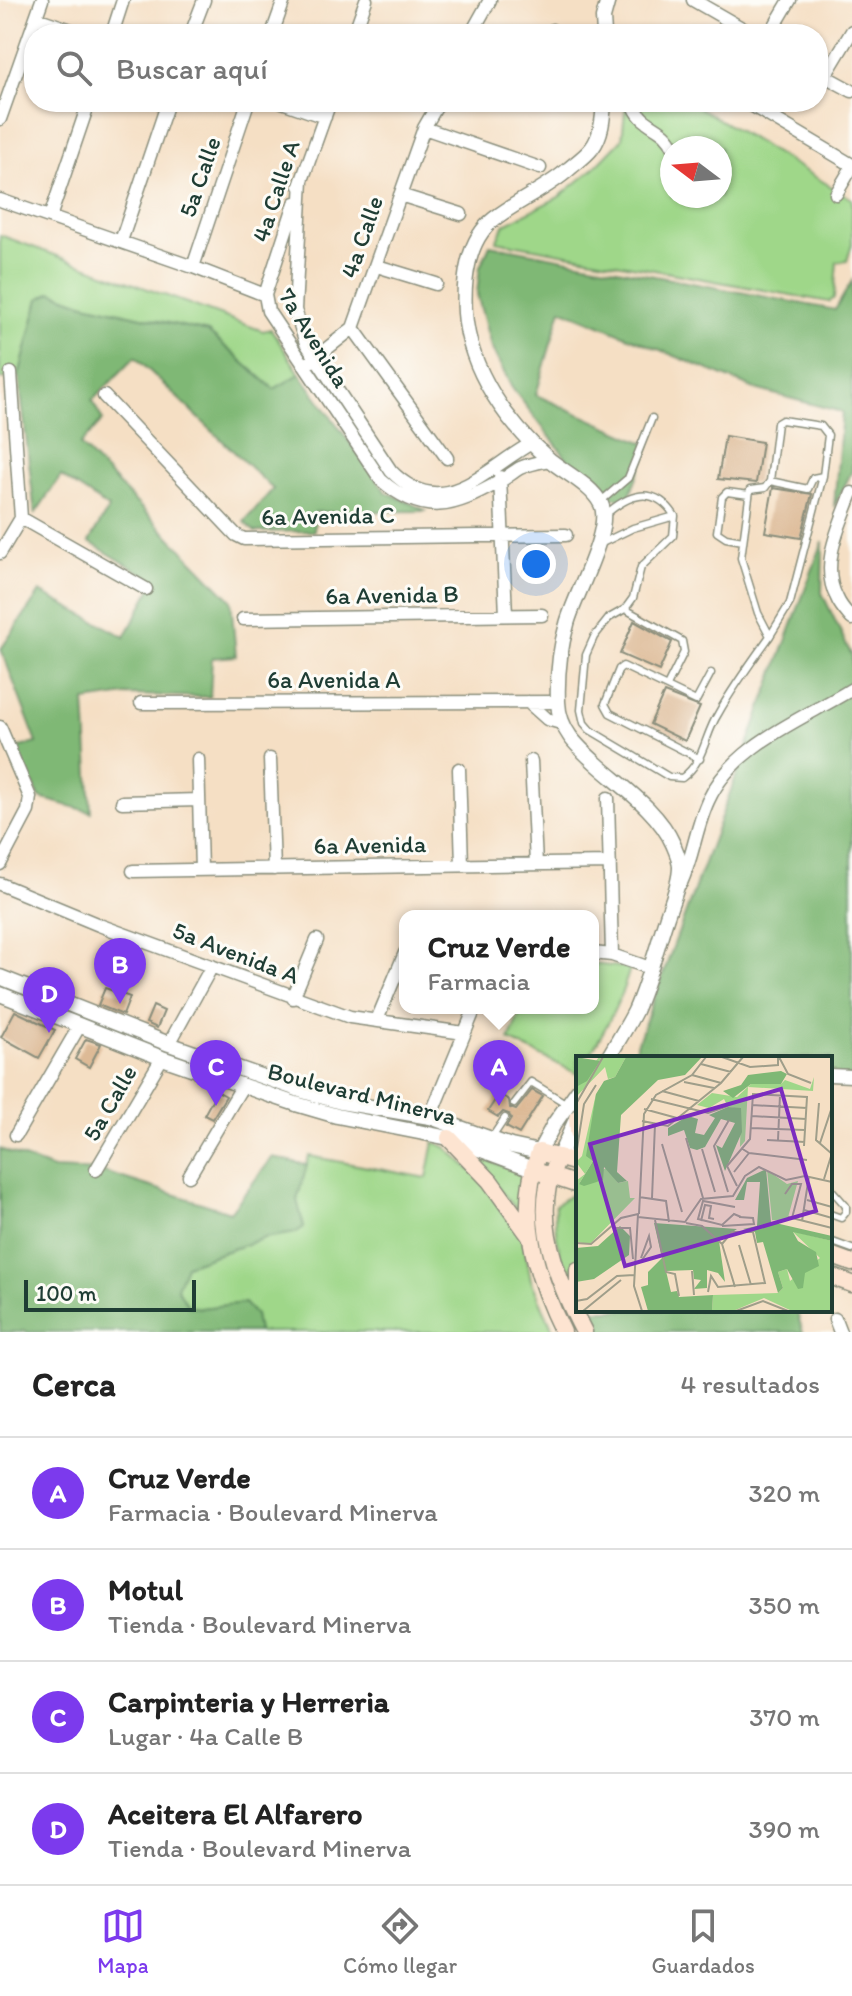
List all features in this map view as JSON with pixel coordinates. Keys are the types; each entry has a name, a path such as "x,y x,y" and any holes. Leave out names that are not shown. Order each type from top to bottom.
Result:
{"main road":[{"path":"449,1138 490,1181 532,1240"},
{"path":"563,1332 538,1271 528,1202 539,1152 576,1162"},
{"path":"559,1157 546,1201 549,1241 571,1308 584,1332"},
{"path":"533,1169 576,1184"},
{"path":"832,1256 852,1263"},
{"path":"832,1277 852,1284"},
{"path":"585,1312 594,1332"}],"street":[{"path":"34,24 42,0"},
{"path":"115,24 123,0"},
{"path":"195,24 204,0"},
{"path":"276,24 284,0"},
{"path":"358,24 366,0"},
{"path":"477,24 490,0"},
{"path":"603,24 608,0"},
{"path":"776,24 790,0"},
{"path":"698,2 735,24"},
{"path":"36,18 54,24"},
{"path":"828,65 852,31"},
{"path":"0,119 24,52"},
{"path":"828,77 852,91"},
{"path":"50,217 86,112"},
{"path":"121,241 165,112"},
{"name":"5a Calle","path":"193,267 245,112"},
{"path":"311,112 325,117"},
{"name":"4a Calle A","path":"265,295 327,112"},
{"name":"4a Calle","path":"304,366 353,328 424,128 433,112"},
{"path":"603,112 602,124 592,149 557,180 494,219 476,242 464,288 465,317 472,349 493,395 532,443 602,510 597,546 567,624 558,702 561,723 572,740 667,832 680,863 650,968 631,1019 610,1056"},
{"path":"636,112 644,121 668,136"},
{"path":"763,112 852,166 836,194"},
{"path":"424,128 540,168"},
{"name":"7a Avenida","path":"302,180 295,310 306,343 381,480 396,493 417,503 437,506 453,504 520,468 550,460"},
{"path":"400,195 461,214"},
{"name":"7a Avenida","path":"0,200 265,295 268,311 304,366 358,434 404,485 422,492 451,493 532,443"},
{"path":"377,266 436,284"},
{"path":"353,328 447,458"},
{"path":"0,553 21,518 11,373"},
{"name":"6a Avenida C","path":"104,396 236,535 244,539 566,535"},
{"path":"496,467 502,480 506,615"},
{"path":"852,493 832,547 831,567 837,599 852,619"},
{"path":"21,518 146,589"},
{"name":"6a Avenida B","path":"243,619 542,615"},
{"path":"667,914 690,865 706,803 719,780 734,763 761,742 852,689"},
{"path":"528,702 547,719 561,723"},
{"name":"6a Avenida A","path":"141,703 558,702"},
{"path":"0,727 30,797 0,864"},
{"path":"198,759 201,870"},
{"path":"270,759 274,869"},
{"path":"531,761 536,864"},
{"path":"459,769 462,865"},
{"path":"608,798 612,955"},
{"path":"122,802 199,800"},
{"name":"6a Avenida","path":"133,871 609,863"},
{"name":"5a Avenida A","path":"0,884 99,925 350,1017 464,1033"},
{"path":"293,998 317,940"},
{"path":"599,954 650,968"},
{"name":"5a Calle","path":"96,1170 212,966"},
{"path":"377,1020 399,967"},
{"name":"Boulevard Minerva","path":"0,977 243,1085 337,1116 449,1138 533,1169"},
{"name":"Boulevard Minerva","path":"0,994 80,1025 166,1051 341,1102 430,1117 539,1152"},
{"path":"430,1117 472,1014"},
{"path":"16,1135 80,1025"},
{"path":"832,1075 852,1076"},
{"path":"189,1176 243,1085"},
{"path":"539,1152 574,1113"},
{"path":"559,1157 574,1113"},
{"path":"835,1319 840,1332"}],"lane":[{"path":"602,510 628,478 652,418"},
{"path":"602,510 644,494 668,504 675,516 673,536 641,567 633,598 625,609 609,618 594,637 586,655 581,710 584,723 609,742 669,777 682,778 693,770 700,759 716,716 770,636 790,603 823,476 828,435 821,426 782,420 777,423 770,481 765,488 750,490 741,558 758,613 770,636"},
{"path":"770,481 808,489 813,478 823,476"},
{"path":"743,541 726,538 717,532 722,497 727,492 749,495"},
{"path":"597,546 633,528 675,516"},
{"path":"625,609 682,641 684,652 667,686"},
{"path":"700,759 610,713 605,704 623,666 696,701 711,673"},
{"path":"514,1104 531,1082 574,1113"},
{"path":"491,1139 505,1118"},
{"path":"832,1190 846,1206 846,1212 841,1218 832,1215"},
{"path":"832,1242 852,1249"}],"green space":[{"path":"625,112 707,112 852,199 852,244 847,261 837,262 834,298 829,302 496,241 505,224 559,197 593,169 622,139"},
{"path":"0,235 263,331 271,329 300,374 274,389 208,332 85,304 52,292 39,299 19,376 0,379"},
{"path":"490,245 835,310 852,281 852,471 834,507 842,412 755,389 561,309 536,395 649,445 628,500 610,497 580,475 512,388 491,347 477,294 480,267"},
{"path":"52,292 85,304 208,332 274,389 300,374 386,492 427,511 315,512 314,531 255,532 244,522 273,489 135,357 92,401 103,420 80,445 231,600 236,656 212,658 210,697 126,695 85,701 91,812 40,798 15,748 37,743 1,649 40,592 125,637 155,581 89,542 109,508 61,476 35,514 19,376 39,299"},
{"path":"823,541 822,593 852,656 852,1077 832,1076 832,1056 633,1056"},
{"path":"599,965 630,968 618,1003 589,1056 576,1056 576,1073 509,1040 520,1014 599,1014"},
{"path":"434,1142 446,1147 480,1179 523,1239 531,1280 554,1332 258,1332 255,1315 244,1303 201,1308 188,1306 176,1288 186,1265 264,1238 295,1233 297,1200 309,1156 427,1178"},
{"path":"0,1149 53,1169 101,1171 230,1212 273,1157 307,1165 297,1200 304,1227 295,1233 264,1238 186,1265 177,1288 188,1306 201,1308 244,1303 255,1315 258,1332 0,1332"},
{"path":"467,1152 523,1174 523,1217"},
{"path":"576,1193 573,1297 562,1263 555,1217 555,1205"},
{"path":"592,1312 797,1312 803,1332 600,1332"}],"building":[{"path":"725,436 762,442 756,483 718,479"},
{"path":"773,488 812,494 801,538 765,532"},
{"path":"634,621 672,642 659,671 620,654"},
{"path":"664,693 700,707 685,741 650,724"},
{"path":"105,988 130,997 123,1015 98,1005"},
{"path":"153,1006 164,1011 157,1028 146,1023"},
{"path":"15,1011 55,1030 39,1058 1,1037"},
{"path":"86,1039 101,1044 89,1067 75,1059"},
{"path":"532,1090 543,1096 519,1134 506,1127 511,1119 509,1114 503,1112 498,1117 488,1111 499,1094 509,1100 510,1108 516,1110"},
{"path":"217,1091 226,1096 212,1119 204,1115"}],"place":[{"name":"Motul","path":"120,1004"},
{"name":"Aceitera El Alfarero","path":"49,1033"},
{"name":"Carpinteria y Herreria","path":"216,1106"},
{"name":"Cruz Verde","path":"499,1106"}]}
